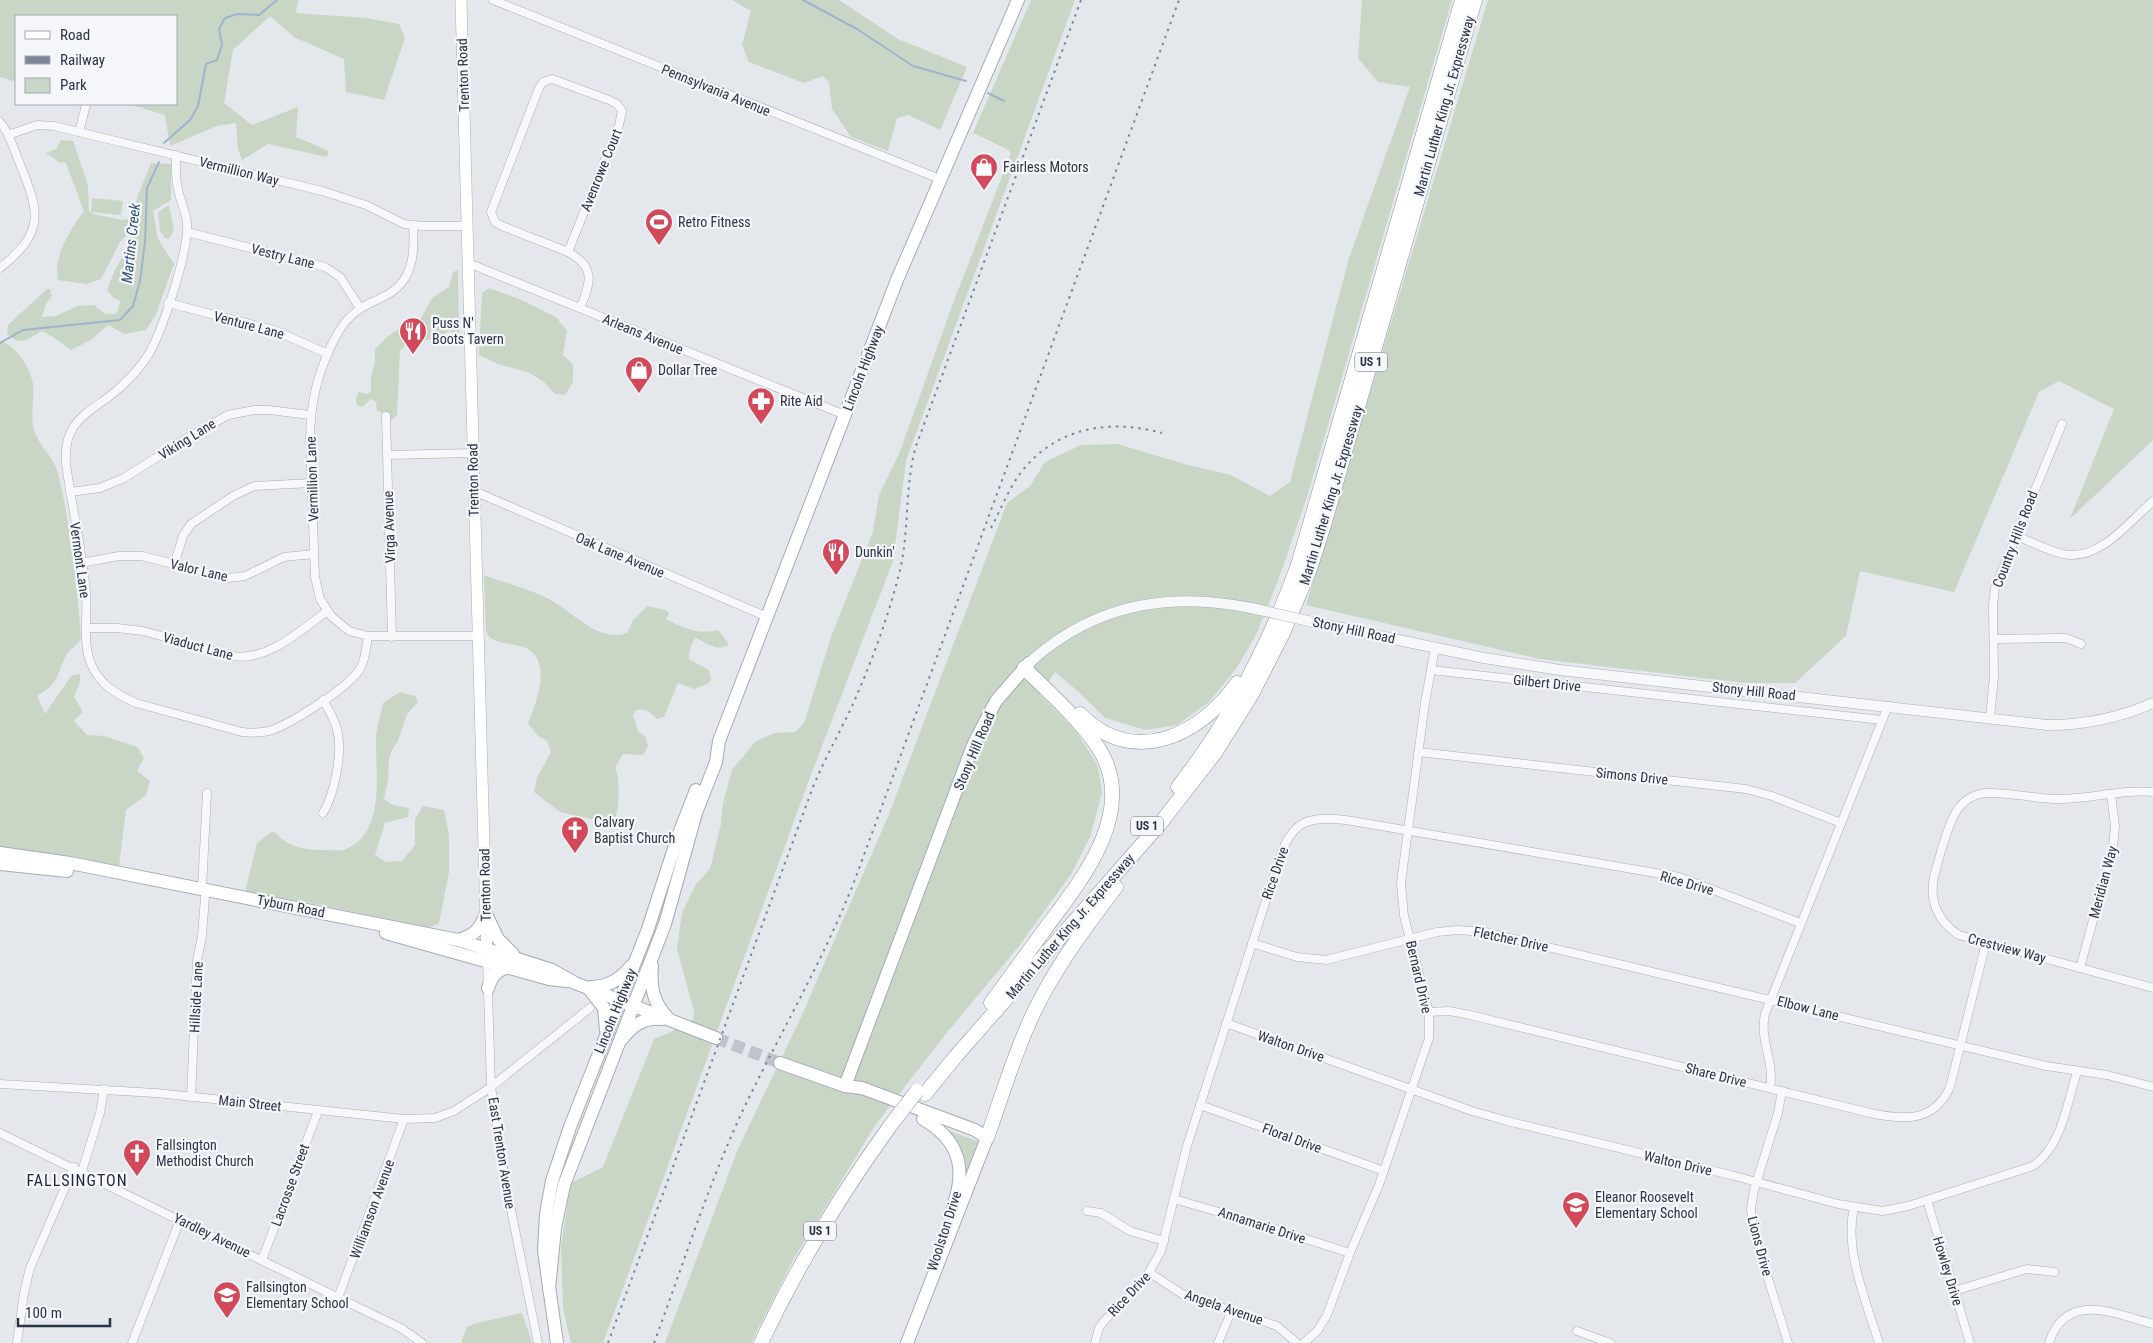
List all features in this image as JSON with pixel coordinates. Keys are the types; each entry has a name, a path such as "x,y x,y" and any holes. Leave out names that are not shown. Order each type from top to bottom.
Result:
{"highway":[{"name":"Martin Luther King Jr. Expressway","path":"761,1343 789,1287 849,1185 991,1002 1152,820 1180,784 1231,709 1273,628 1307,536 1462,0"},
{"name":"Martin Luther King Jr. Expressway","path":"921,1092 1174,808 1215,753 1252,694 1283,633 1310,569 1324,525 1475,0"},
{"path":"1026,666 1099,729 1131,740 1162,740 1188,731 1218,707 1240,680 1273,628"},
{"path":"991,1002 1085,873 1104,832 1111,804 1108,769 1097,745 1026,666"},
{"path":"987,1138 1028,1026 1053,976 1081,934 1174,808"},
{"name":"Martin Luther King Jr. Expressway","path":"771,1343 822,1245 894,1127"}],"main road":[{"name":"Trenton Road","path":"461,0 487,954"},
{"name":"Lincoln Highway","path":"549,1289 555,1228 561,1196 616,1047 637,958 683,823 708,759 719,741 768,617 900,272 1018,0"},
{"name":"Stony Hill Road","path":"845,1086 974,743 996,701 1026,666"},
{"name":"Lincoln Highway","path":"557,1343 544,1251 545,1226 550,1193 564,1143 605,1035 653,956 668,913 696,813 716,762 719,741"},
{"name":"Tyburn Road","path":"0,853 55,860 391,934 487,954 522,959 552,970 580,985 626,1003"},
{"name":"Tyburn Road","path":"0,864 69,871 203,893 458,940 511,967 549,979 580,985"},
{"path":"458,940 472,936 486,914"},
{"path":"486,914 498,939 510,952 522,959"},
{"path":"653,956 651,976 653,994 659,1008 670,1020"},
{"path":"580,985 604,986 618,979 637,958"},
{"path":"488,991 492,978 497,972 511,967"},
{"path":"580,985 597,996 604,1008 606,1020 605,1035"},
{"path":"626,1003 716,1038"},
{"path":"616,1047 638,1023 650,1019 670,1020"},
{"name":"Woolston Drive","path":"780,1063 845,1086 870,1091 976,1130 987,1138"},
{"name":"Woolston Drive","path":"845,1086 859,1096 923,1120 973,1136 987,1138"},
{"name":"Woolston Drive","path":"923,1120 937,1128 951,1144 957,1157 960,1174 958,1192 932,1267 924,1298"},
{"name":"Woolston Drive","path":"907,1343 987,1138"}],"street":[{"name":"Pennsylvania Avenue","path":"493,0 940,179"},
{"name":"Avenrowe Court","path":"552,79 610,100 617,104 622,111 619,125 568,252 502,226 495,222 491,212 539,88 543,82 552,79"},
{"path":"79,132 86,105"},
{"path":"0,122 8,135 33,198 35,214 30,237 16,254 0,268"},
{"name":"Vermillion Way","path":"8,135 44,125 176,155 352,199 404,224 413,226 467,226"},
{"name":"Vermont Lane","path":"176,155 177,188 185,213 187,232 182,259 153,346 137,370 115,392 88,410 71,430 66,444 65,454 70,492 86,590 89,658 100,680 113,692 142,704 251,733 270,730 280,726 339,690 361,668 368,636"},
{"name":"Vermillion Lane","path":"413,226 414,253 410,272 406,279 392,292 360,308 346,321 328,354 315,385 310,415 314,554 317,590 327,611 342,626 357,634 392,638 479,636"},
{"name":"Vestry Lane","path":"187,232 325,267 340,277 360,308"},
{"path":"568,252 584,264 590,277 588,291 580,308"},
{"name":"Arleans Avenue","path":"468,263 845,415"},
{"name":"Venture Lane","path":"168,303 274,330 328,354"},
{"name":"Viking Lane","path":"70,492 100,488 124,478 228,415 261,410 310,415"},
{"name":"Virga Avenue","path":"386,416 392,638"},
{"name":"Country Hills Road","path":"1990,718 1994,676 1993,605 1995,588 2015,535 2062,424"},
{"path":"388,455 473,453"},
{"path":"174,565 183,536 191,524 233,496 254,486 312,483"},
{"name":"Oak Lane Avenue","path":"474,491 768,617"},
{"path":"2015,535 2063,554 2084,554 2096,550 2106,543 2153,501"},
{"name":"Valor Lane","path":"81,563 131,556 222,578 237,578 284,557 314,554"},
{"name":"Stony Hill Road","path":"1026,666 1049,646 1076,629 1107,615 1134,607 1187,600 1213,601 1251,608 1435,648 1527,665 2048,725 2089,723 2111,718 2153,702"},
{"name":"Viaduct Lane","path":"87,628 117,628 143,631 243,658 271,649 327,611"},
{"path":"1994,640 2066,638 2081,644"},
{"name":"Bernard Drive","path":"1304,1343 1322,1324 1384,1170 1429,1038 1428,1012 1404,916 1401,889 1435,648"},
{"name":"Gilbert Drive","path":"1431,670 1882,720"},
{"path":"1664,681 1664,696"},
{"path":"322,813 330,797 339,750 335,722 323,700"},
{"name":"Elbow Lane","path":"1888,706 1771,999 2046,1066 2107,1075 2153,1086"},
{"name":"Simons Drive","path":"1419,752 1746,789 1772,796 1841,823"},
{"name":"Crestview Way","path":"2153,792 2136,791 2057,799 1986,793 1976,795 1955,811 1935,871 1932,886 1934,903 1941,918 1953,931 1986,943 2153,988"},
{"name":"Hillside Lane","path":"191,1097 197,961 202,936 207,794"},
{"name":"Meridian Way","path":"2080,968 2113,847 2115,826 2111,794"},
{"name":"Rice Drive","path":"1095,1343 1099,1328 1104,1321 1138,1288 1150,1273 1164,1241 1182,1162 1284,846 1292,832 1302,823 1325,818 1679,877 1800,923"},
{"name":"Fletcher Drive","path":"1252,943 1296,957 1326,960 1448,930 1485,932 1771,999"},
{"name":"Share Drive","path":"1428,1012 1450,1011 1470,1015 1886,1116 1910,1118 1928,1112 1942,1102 1947,1095 1953,1079 1986,943"},
{"name":"East Trenton Avenue","path":"487,954 491,1087 505,1180 538,1343"},
{"path":"1770,1088 1772,1071 1763,1033 1763,1022 1771,999"},
{"name":"Main Street","path":"0,1084 104,1089 404,1119 427,1119 444,1115 491,1087 590,1008"},
{"name":"Walton Drive","path":"1226,1022 1413,1088 1472,1111 1508,1122 1854,1207 1883,1211 1927,1200 2024,1170 2044,1158 2056,1136 2077,1072"},
{"path":"82,1171 100,1113 104,1089"},
{"name":"Lions Drive","path":"1782,1091 1778,1113 1752,1200 1752,1223 1788,1343"},
{"name":"Floral Drive","path":"1200,1105 1384,1170"},
{"name":"Lacrosse Street","path":"262,1260 318,1110"},
{"name":"Williamson Avenue","path":"338,1298 404,1119"},
{"name":"Yardley Avenue","path":"0,1133 74,1167 401,1328 422,1343"},
{"path":"17,1343 24,1293 30,1268 74,1167"},
{"name":"Annamarie Drive","path":"1174,1199 1350,1253"},
{"name":"Howley Drive","path":"1927,1200 1970,1343"},
{"path":"1854,1207 1852,1245 1855,1264 1879,1343"},
{"path":"1087,1211 1101,1213 1130,1231 1164,1241"},
{"path":"132,1343 180,1220"},
{"path":"1954,1291 2027,1269 2054,1272"},
{"name":"Angela Avenue","path":"1150,1273 1170,1288 1182,1294 1277,1326 1297,1343"},
{"path":"2049,1343 2060,1321 2071,1313 2086,1308 2098,1309 2153,1324"},
{"path":"1218,1343 1232,1310"},
{"path":"1577,1331 1610,1343"}],"green space":[{"path":"0,0 298,0 296,13 366,18 399,24 405,38 384,100 346,92 344,59 294,37 270,16 233,50 224,103 252,125 298,107 296,137 329,151 327,157 268,144 242,160 238,149 236,123 217,126 170,146 165,115 131,105 178,105 178,15 15,15 15,82 0,77"},
{"path":"732,0 839,0 898,39 967,67 940,130 908,115 897,118 888,151 851,137 832,109 829,82 823,76 804,83 749,62 742,45 751,11"},
{"path":"1031,0 1075,0 906,461 893,561 809,780 603,1343 571,1343 563,1308 561,1246 571,1183 603,1167 654,1039 673,1031 693,1019 694,1011 677,949 682,913 696,884 710,869 721,824 723,803 732,770 756,741 775,733 795,732 804,723 832,634 873,532 879,495 899,454 952,306 1011,153 1007,149 973,133"},
{"path":"1362,0 1452,0 1307,497 1279,578 1256,635 1236,669 1209,702 1177,725 1146,730 1105,718 1055,672 1040,695 1076,731 1098,766 1102,793 1090,837 1072,873 1019,946 945,1035 876,1124 793,1260 751,1343 665,1343 738,1149 802,1015 889,814 1007,503 1030,486 1045,462 1081,445 1117,444 1188,465 1231,475 1270,496 1290,482 1349,258 1410,87 1378,82 1358,58"},
{"path":"1488,0 2153,0 2153,440 2070,519 2114,409 2059,381 2039,392 1954,592 1860,571 1846,636 1795,683 1745,683 1540,659 1306,605"},
{"path":"61,140 73,141 88,185 89,211 93,214 123,220 133,218 137,198 151,163 171,164 171,200 153,211 158,239 174,264 156,314 146,330 124,334 108,325 91,340 71,350 42,331 28,339 16,340 7,334 8,325 47,289 50,289 52,296 46,304 42,317 56,316 77,306 94,305 105,314 116,314 121,301 114,298 107,290 115,270 132,240 128,233 120,242 101,279 87,284 58,280 57,271 60,253 73,226 84,211 66,163 59,162 46,153 56,149"},
{"path":"92,198 123,201 121,215 91,212"},
{"path":"169,205 174,230 169,239 165,238 160,231 158,212"},
{"path":"458,270 459,334 448,331 439,339 409,341 400,351 397,415 392,420 377,410 376,402 371,399 362,407 357,405 356,399 359,392 366,394 371,392 375,350 394,332 419,322 432,298 449,287 453,272"},
{"path":"489,288 517,298 556,317 567,331 563,355 573,364 573,382 565,395 555,394 544,382 530,373 498,364 479,355 482,293"},
{"path":"0,341 6,343 17,352 26,364 32,378 32,418 34,430 58,473 67,514 75,577 81,639 67,654 57,678 51,686 37,696 45,714 71,676 80,674 80,682 74,697 83,712 74,721 87,735 104,736 137,747 144,758 137,771 150,781 146,795 126,810 119,866 71,856 0,847"},
{"path":"484,575 545,597 594,629 605,633 616,635 627,633 633,620 647,606 666,610 669,614 666,619 685,628 705,632 718,630 729,644 721,648 696,638 689,653 689,659 709,670 711,680 708,684 694,689 678,683 664,717 657,719 648,711 636,710 633,715 638,731 645,736 648,746 643,755 623,754 615,768 617,772 618,802 616,816 608,825 596,820 560,812 534,792 537,778 551,752 547,741 538,736 528,723 535,705 540,683 541,672 539,662 534,654 526,648 489,637 486,631"},
{"path":"400,692 415,696 418,702 407,714 398,741 392,750 389,759 388,780 384,799 393,805 409,808 408,817 385,823 375,855 386,862 402,861 415,845 415,819 423,806 444,810 449,836 449,872 439,923 429,928 311,903 245,892 257,843 273,831 285,841 296,846 309,849 344,850 358,842 367,831 376,801 376,737 383,703"},
{"path":"950,1131 979,1142 964,1186 948,1135"},
{"path":"522,1313 532,1343 461,1343 467,1327"}],"waterway":[{"name":"Martins Creek","path":"164,143 190,120 198,106 206,64 217,60 222,45 219,29 225,18 237,14 259,15 277,0"},
{"name":"Martins Creek","path":"803,0 857,29 913,66 966,81"},
{"name":"Martins Creek","path":"988,93 1004,101"},
{"name":"Martins Creek","path":"0,343 23,330 120,320 133,306 140,281 145,242 147,188 159,162"}],"tunnel":[{"path":"716,1038 780,1063"}],"railway":[{"path":"608,1343 813,787 853,704 879,640 899,574 905,542 912,462 916,446 1081,0"},
{"path":"654,1343 730,1138 829,940 854,882 1179,0"},
{"path":"991,528 1009,491 1022,471 1036,456 1052,444 1086,430 1105,427 1124,427 1162,433"}],"place":[{"name":"Fairless Motors","path":"984,191"},
{"name":"Retro Fitness","path":"659,246"},
{"name":"Puss N' Boots Tavern","path":"413,355"},
{"name":"Dollar Tree","path":"639,394"},
{"name":"Rite Aid","path":"761,425"},
{"name":"Dunkin'","path":"836,576"},
{"name":"Calvary Baptist Church","path":"575,854"},
{"name":"Fallsington Methodist Church","path":"137,1177"},
{"name":"Eleanor Roosevelt Elementary School","path":"1576,1229"},
{"name":"Fallsington Elementary School","path":"227,1319"}],"district":[{"name":"FALLSINGTON","path":"77,1180"}]}
